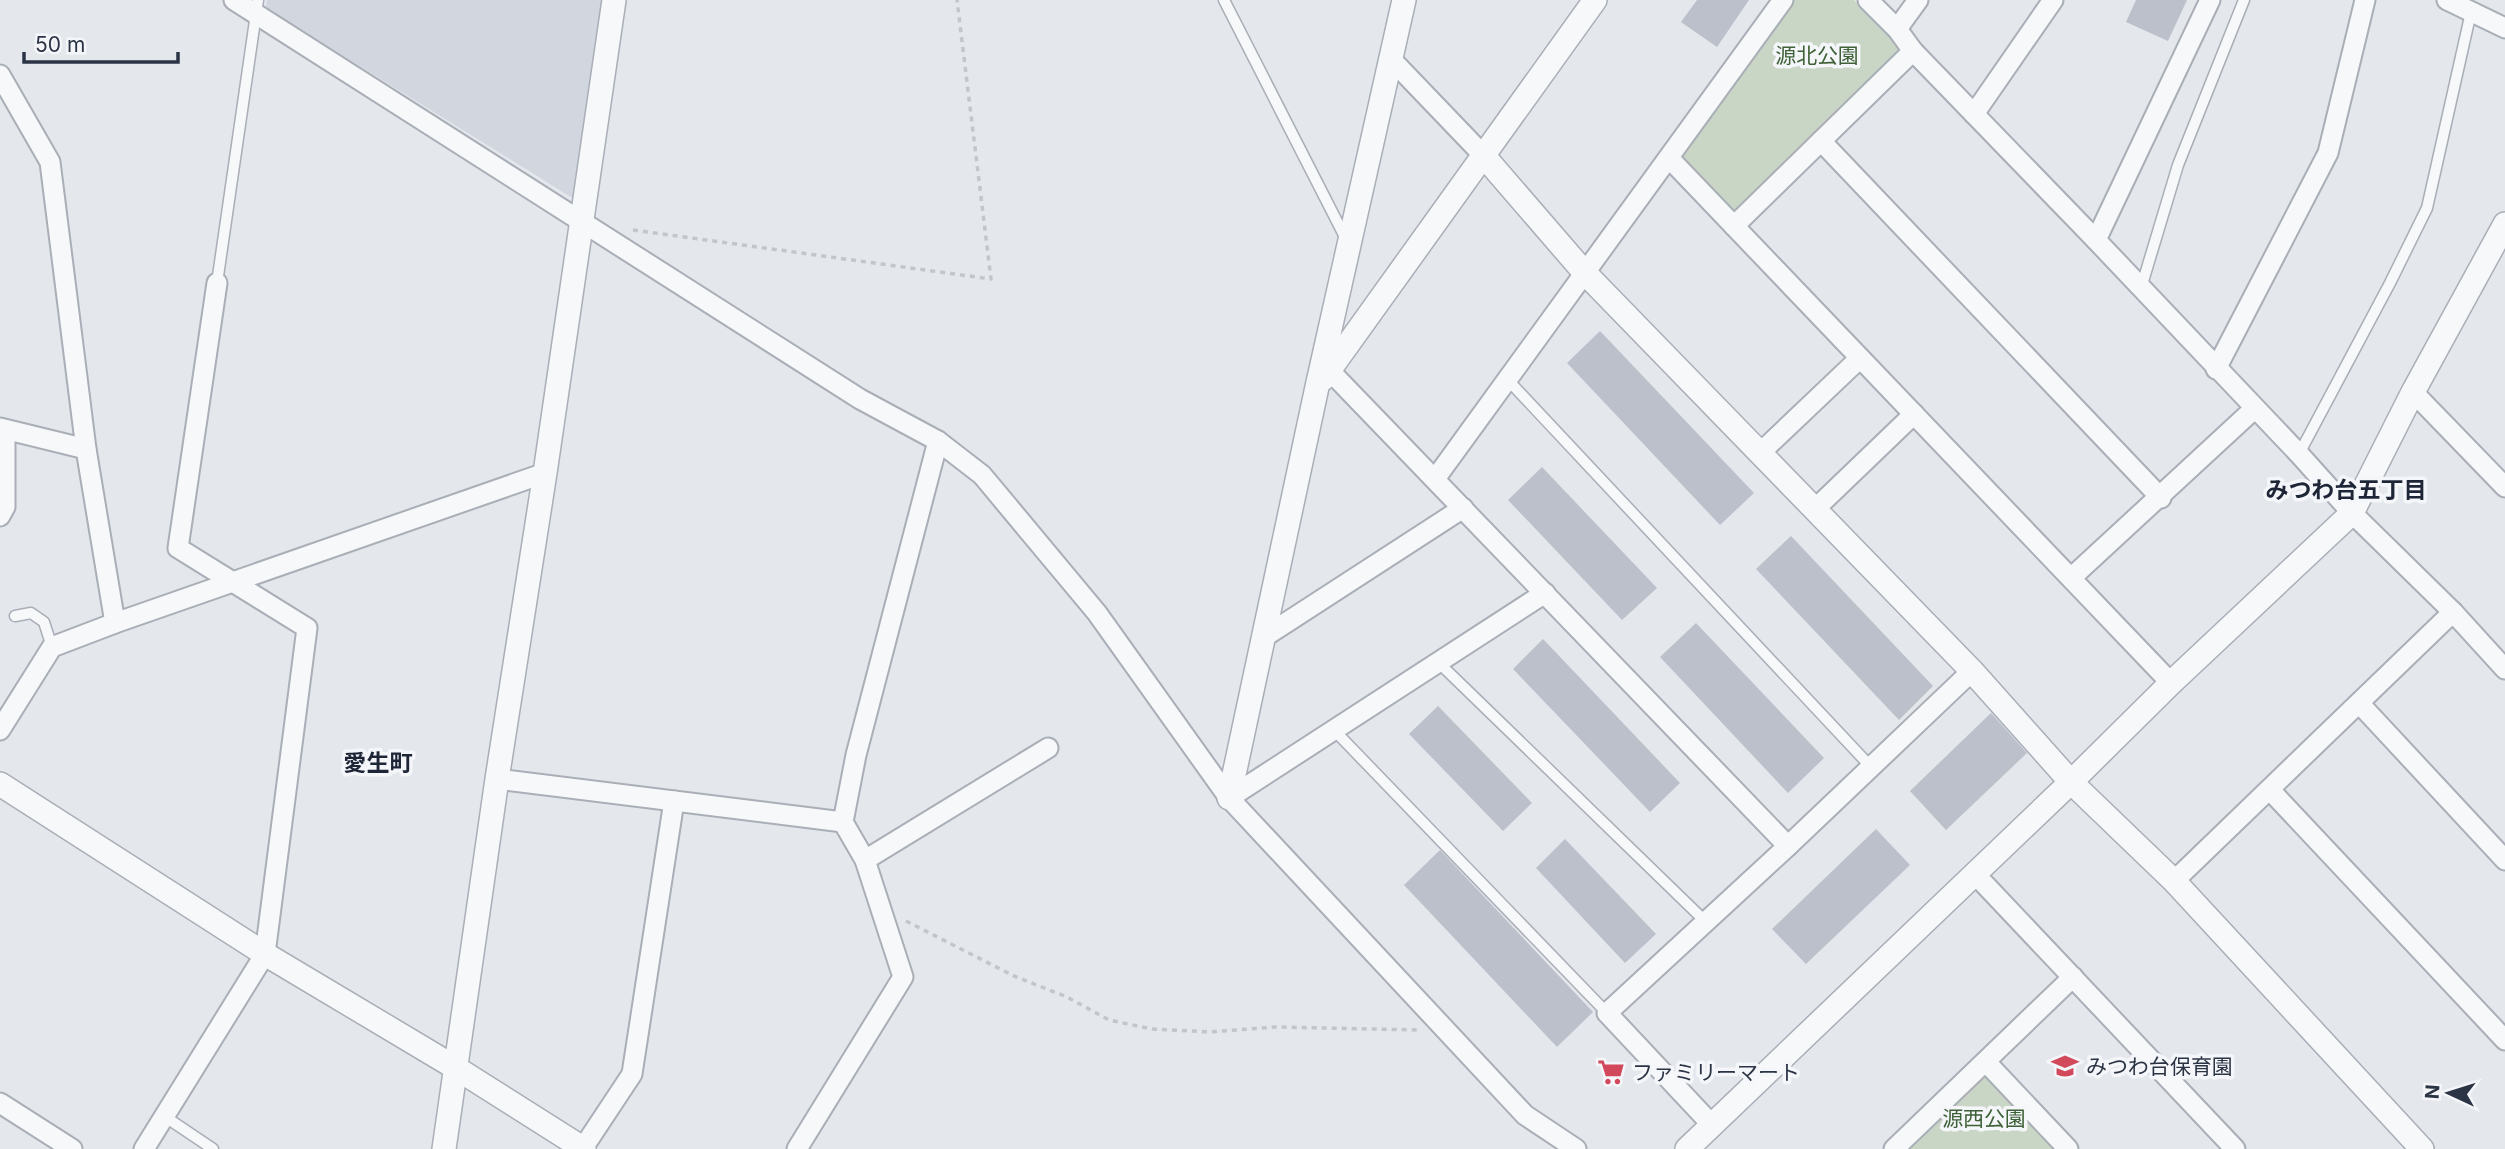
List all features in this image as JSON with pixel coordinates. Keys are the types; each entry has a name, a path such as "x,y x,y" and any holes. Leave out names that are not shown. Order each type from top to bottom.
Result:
{"street":[{"path":"234,0 257,7 581,223 860,399 938,441 982,475 1097,613 1229,798 1525,1115 1576,1149"},
{"path":"444,1149 614,0"},
{"path":"1229,798 1404,0"},
{"path":"1323,378 1595,0"},
{"path":"1435,479 1783,0"},
{"path":"1868,0 1897,29 1913,51 2096,240 2352,513 2453,612 2505,669"},
{"path":"1897,29 1918,0"},
{"path":"1974,114 2053,0"},
{"path":"2096,240 2210,0"},
{"path":"2216,369 2328,153 2365,0"},
{"path":"2447,0 2505,29"},
{"path":"1734,226 1913,51"},
{"path":"1391,59 1483,155 1584,272 1972,670 2071,782 2174,881 2422,1149"},
{"path":"0,75 50,162 86,449 115,623"},
{"path":"1821,141 2161,498"},
{"path":"1669,158 2171,683"},
{"path":"1687,1149 2171,683 2352,513 2413,392 2505,224"},
{"path":"144,1149 265,954 307,628 178,548 217,283"},
{"path":"1760,453 1860,358"},
{"path":"1323,378 1435,479 1788,846"},
{"path":"2413,392 2505,488"},
{"path":"2071,578 2255,409"},
{"path":"1815,509 1914,414"},
{"path":"0,516 5,507 3,429 86,449"},
{"path":"797,1149 903,977 865,860 843,822 856,755 938,441"},
{"path":"0,730 52,647 545,473"},
{"path":"1264,637 1463,509"},
{"path":"1229,798 1545,593"},
{"path":"2174,881 2453,612"},
{"path":"1712,1125 1607,1013 1788,846 1972,670"},
{"path":"2359,703 2505,860"},
{"path":"865,860 1048,748"},
{"path":"497,779 843,822"},
{"path":"0,784 265,954 456,1068 584,1149 632,1074 674,801"},
{"path":"2270,790 2505,1040"},
{"path":"1974,873 2235,1149"},
{"path":"1894,1149 2073,977"},
{"path":"1986,1062 2068,1149"},
{"path":"0,1103 72,1149"}],"lane":[{"path":"1224,0 1349,244"},
{"path":"2141,289 2178,165 2244,0"},
{"path":"217,283 257,7"},
{"path":"2299,454 2427,208 2471,12"},
{"path":"1507,379 1871,767"},
{"path":"15,616 31,613 44,621 52,647"},
{"path":"1438,663 1706,922"},
{"path":"1334,730 1607,1013"},
{"path":"164,1116 214,1149"}],"path":[{"path":"622,228 991,279 957,0"},
{"path":"883,911 1014,975 1067,997 1109,1020 1152,1029 1210,1032 1276,1027 1446,1030"}],"shaded area":[{"path":"267,0 604,0 574,199 266,8"}],"green space":[{"name":"源北公園","path":"1789,0 1854,0 1901,49 1733,215 1680,157"},
{"name":"源西公園","path":"1984,1074 2057,1149 1906,1149"}],"building":[{"path":"1697,0 1749,0 1717,47 1681,22"},
{"path":"2136,0 2187,0 2168,41 2126,22"},
{"path":"1600,331 1754,493 1720,525 1567,363"},
{"path":"1542,467 1657,588 1622,620 1508,500"},
{"path":"1791,536 1933,686 1899,720 1756,569"},
{"path":"1696,623 1824,758 1788,793 1660,657"},
{"path":"1543,639 1680,783 1650,812 1513,669"},
{"path":"1438,706 1532,803 1503,831 1409,734"},
{"path":"1991,713 2027,753 1946,830 1910,791"},
{"path":"1876,829 1910,865 1806,964 1772,929"},
{"path":"1565,839 1656,934 1625,963 1536,868"},
{"path":"1440,850 1593,1012 1557,1047 1404,885"}],"place":[{"name":"みつわ台保育園","path":"2065,1066"},
{"name":"ファミリーマート","path":"1611,1072"}],"district":[{"name":"みつわ台五丁目","path":"2346,490"},
{"name":"愛生町","path":"378,763"}]}
